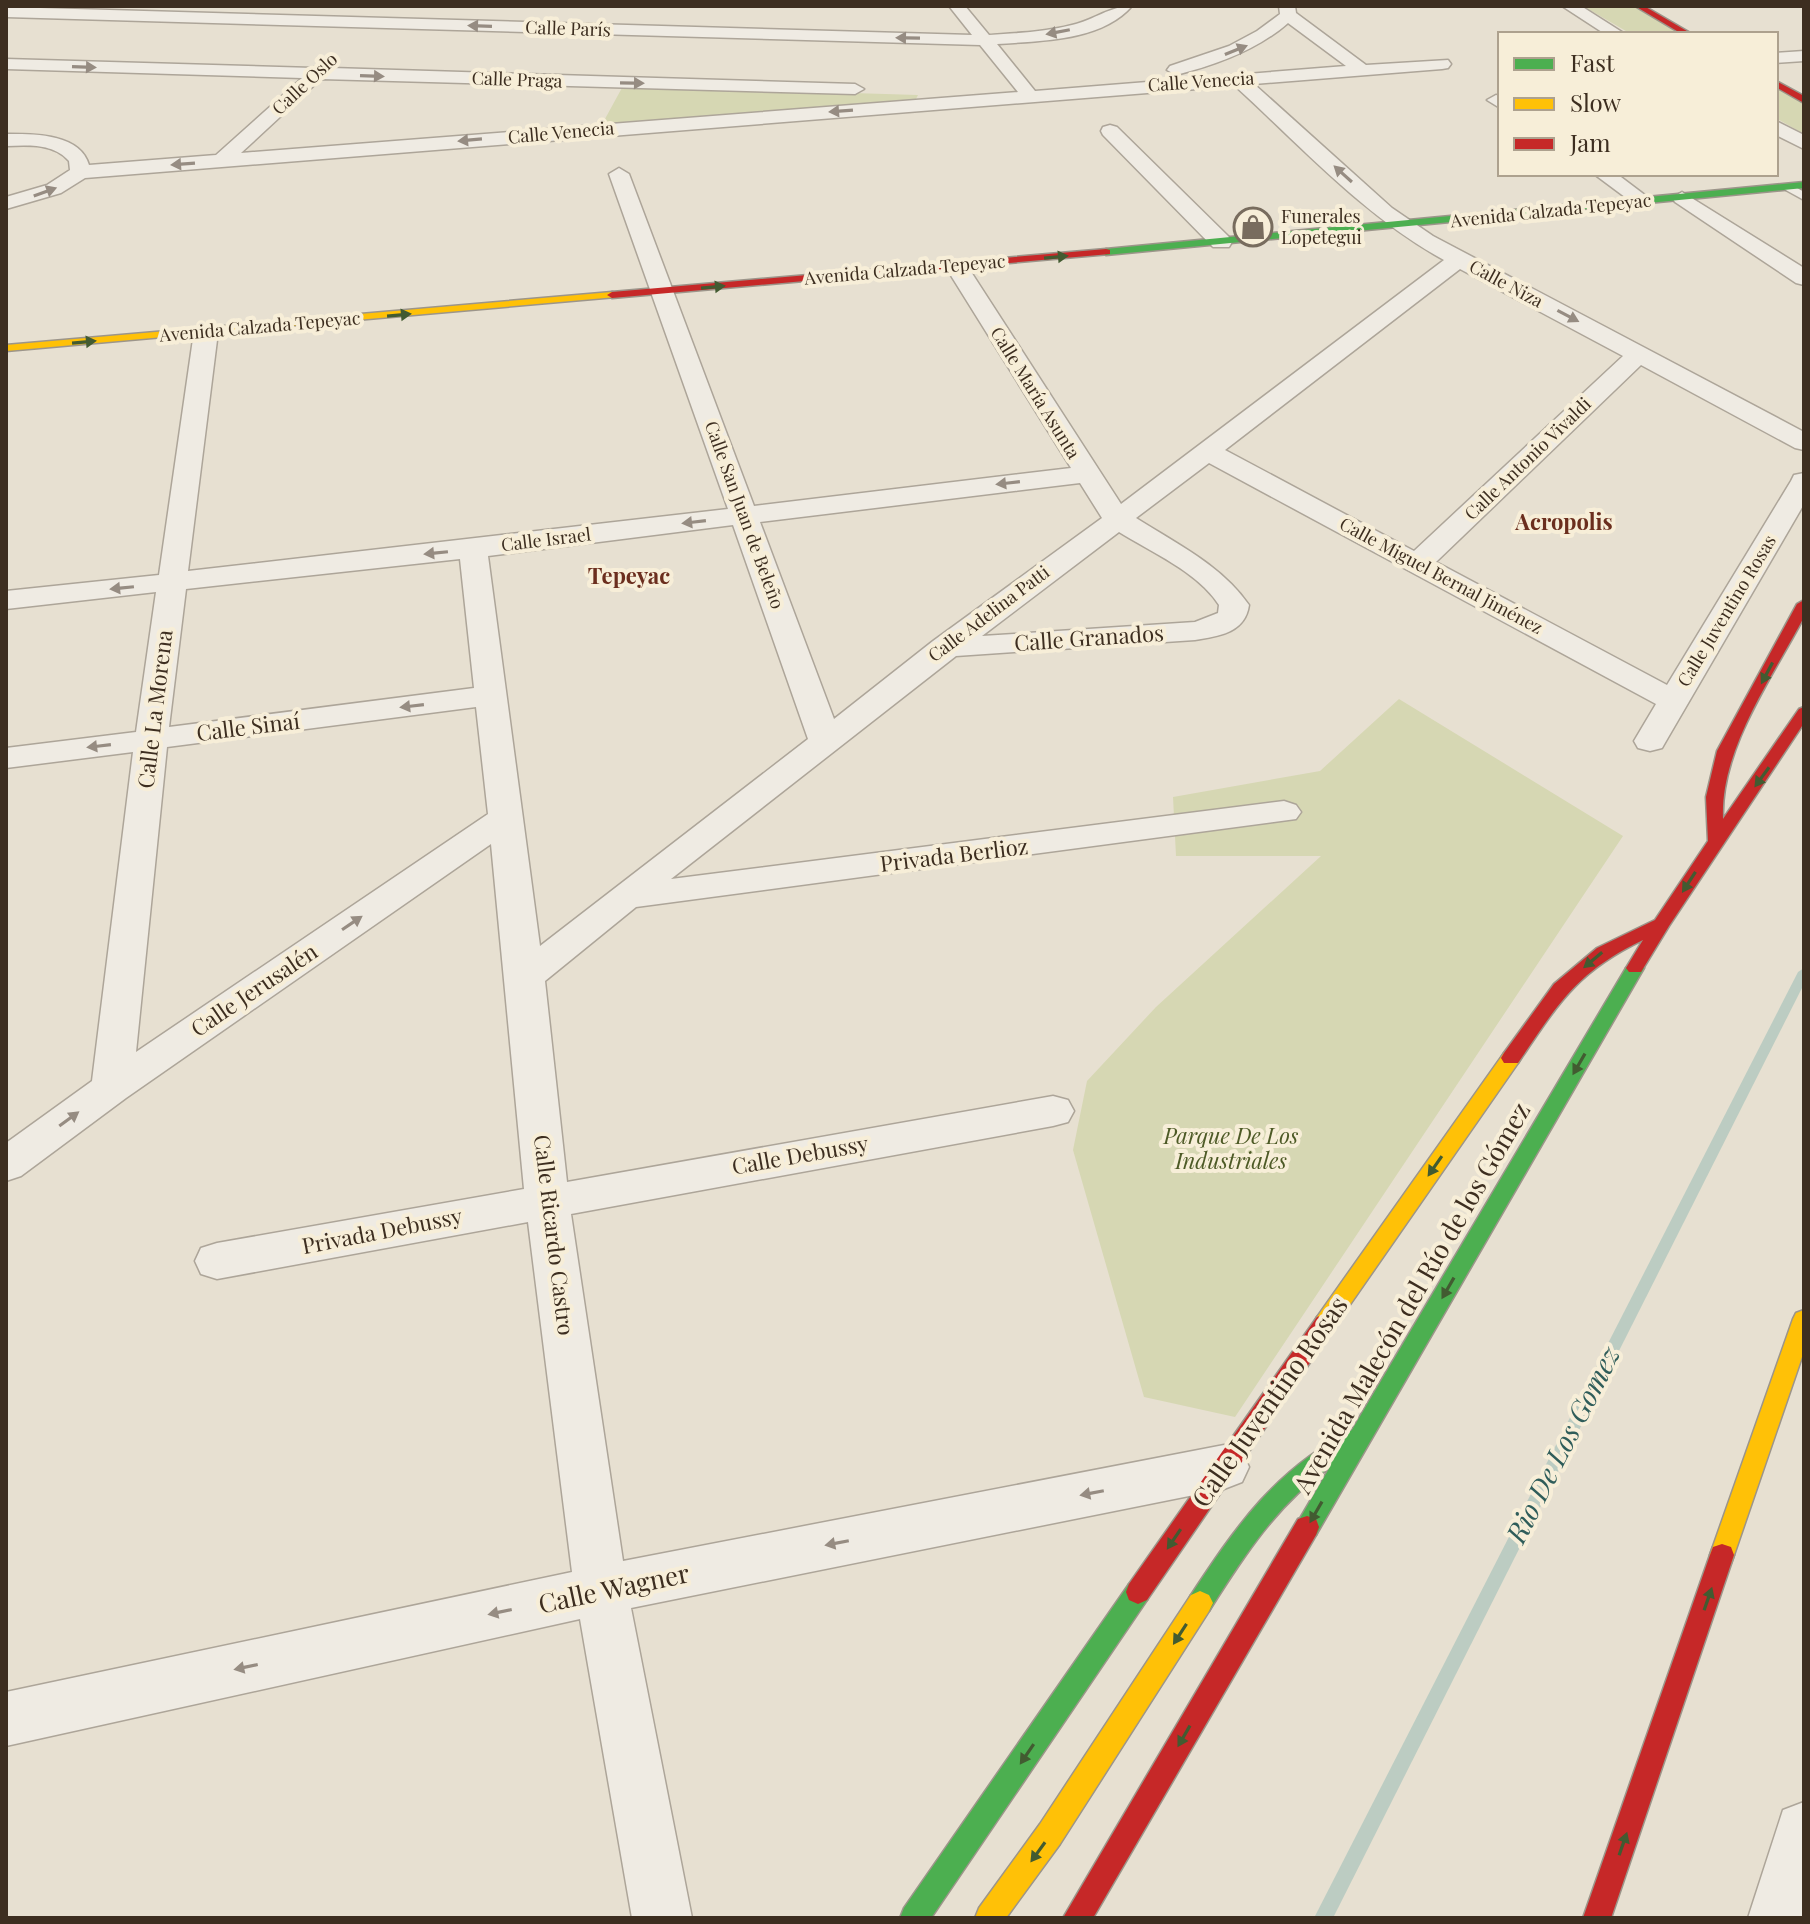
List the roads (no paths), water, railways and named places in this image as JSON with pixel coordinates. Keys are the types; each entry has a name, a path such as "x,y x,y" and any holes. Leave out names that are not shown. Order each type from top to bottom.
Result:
{"street":[{"path":"30,31 112,6"},
{"name":"Calle Oslo","path":"221,161 389,6"},
{"path":"623,37 645,6"},
{"path":"957,6 1034,95"},
{"name":"Calle París","path":"88,11 370,22 623,37 986,40 1073,29 1102,21 1124,6"},
{"path":"1570,6 1614,32"},
{"path":"1639,6 1684,32"},
{"path":"1108,89 1218,57 1247,45 1270,32 1288,11 1360,69"},
{"path":"6,12 65,21"},
{"path":"1778,58 1804,56"},
{"name":"Calle Praga","path":"6,64 1034,95"},
{"name":"Calle Venecia","path":"6,203 54,189 80,172 565,127 1442,64"},
{"name":"Calle Niza","path":"1239,80 1401,226 1804,442"},
{"path":"1778,85 1804,100"},
{"path":"1778,128 1804,143"},
{"path":"1110,131 1221,242"},
{"path":"6,140 44,142 68,149 79,160 80,172"},
{"name":"Calle San Juan de Beleño","path":"619,174 825,739"},
{"path":"1607,176 1644,202"},
{"name":"Avenida Calzada Tepeyac","path":"6,348 1799,190"},
{"path":"1682,198 1804,278"},
{"name":"Calle Adelina Patti","path":"525,977 825,739 1459,259"},
{"name":"Calle María Asunta","path":"956,266 1085,474 1116,518"},
{"name":"Calle La Morena","path":"112,1088 151,740 206,332"},
{"name":"Calle Antonio Vivaldi","path":"1418,563 1639,354"},
{"name":"Calle Miguel Bernal Jiménez","path":"1208,452 1674,701"},
{"name":"Calle Israel","path":"6,600 473,549 1085,474"},
{"name":"Calle Juventino Rosas","path":"1650,741 1804,481"},
{"name":"Calle Granados","path":"944,648 1195,631 1216,627 1232,617 1234,605 1224,590 1204,573 1116,518"},
{"name":"Calle Ricardo Castro","path":"473,549 525,977 547,1200 601,1590 662,1918"},
{"path":"1716,840 1714,797 1725,751 1804,604"},
{"name":"Calle Sinaí","path":"6,758 490,696"},
{"name":"Avenida Malecón del Río de los Gómez","path":"1077,1918 1661,924 1716,840 1782,750 1804,712"},
{"name":"Privada Berlioz","path":"624,897 1284,812"},
{"name":"Calle Jerusalén","path":"6,1165 112,1088 505,818"},
{"name":"Calle Juventino Rosas","path":"914,1918 1224,1467 1560,988 1603,952 1661,924"},
{"name":"Calle Debussy","path":"547,1200 1053,1111"},
{"name":"Privada Debussy","path":"217,1261 547,1200"},
{"path":"1597,1918 1804,1319"},
{"path":"989,1918 1050,1834 1254,1520 1290,1480 1323,1454 1361,1436"},
{"name":"Calle Wagner","path":"6,1719 601,1590 1224,1467"},
{"path":"1778,1918 1804,1831"}],"waterway":[{"name":"Rio De Los Gomez","path":"1323,1918 1804,972"}],"place":[{"name":"Funerales Lopetegui","path":"1253,227"}],"district":[{"name":"Acropolis","path":"1564,522"},
{"name":"Tepeyac","path":"629,576"}],"park label":[{"name":"Parque De Los Industriales","path":"1231,1148"}]}
